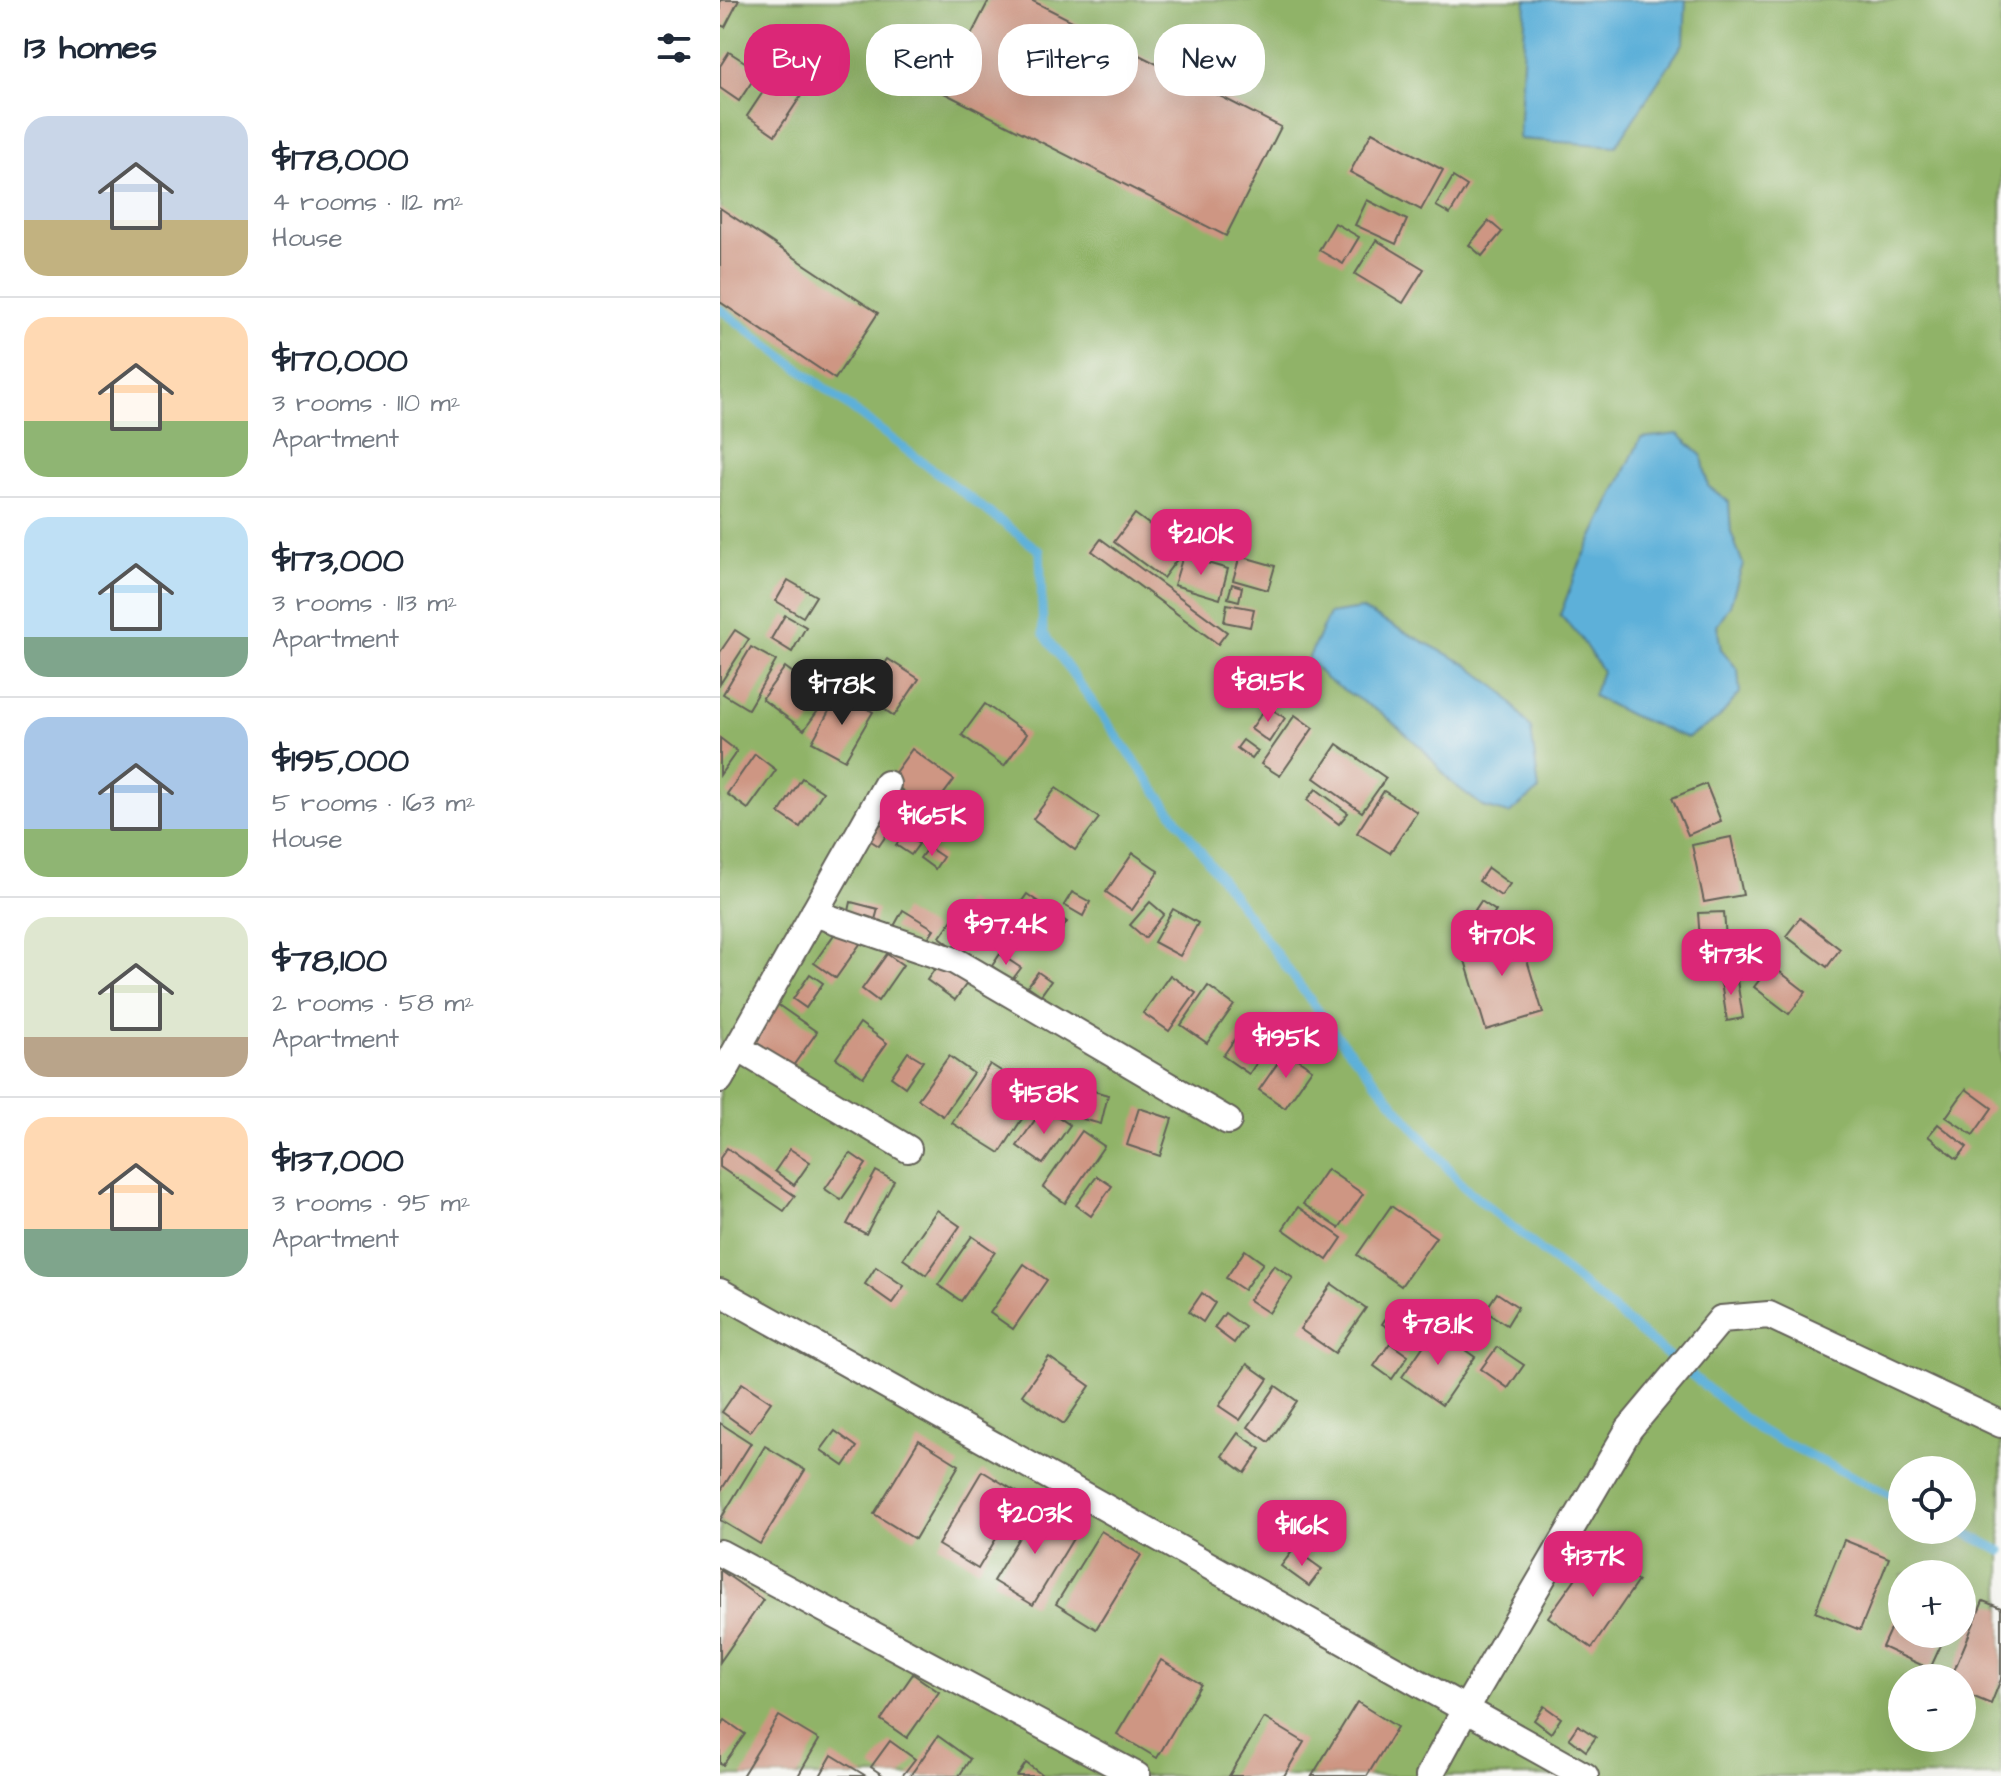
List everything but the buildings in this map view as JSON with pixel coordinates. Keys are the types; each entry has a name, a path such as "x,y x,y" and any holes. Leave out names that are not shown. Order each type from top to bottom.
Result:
{"street":[{"path":"720,1079 887,784"},
{"path":"814,913 955,961 1228,1121"},
{"path":"738,1048 908,1149"},
{"path":"720,1292 1585,1776"},
{"path":"1429,1776 1629,1429 1721,1319 1769,1315 2001,1424"},
{"path":"720,1553 1137,1776"}],"green space":[{"path":"720,0 2001,0 2001,1776 720,1776"}],"water":[{"path":"1526,0 1686,0 1684,42 1616,146 1519,139"},
{"path":"1678,434 1702,456 1708,486 1729,502 1731,532 1743,564 1730,605 1717,625 1721,649 1738,670 1740,693 1718,719 1687,738 1593,696 1602,671 1579,636 1560,615 1577,570 1641,438"},
{"path":"1361,609 1466,664 1504,693 1531,729 1539,790 1509,814 1484,807 1451,782 1422,748 1384,715 1326,679 1308,659 1329,614"}],"waterway":[{"path":"720,309 1040,551 1043,633 1334,1032 1463,1186 1757,1429 1888,1494"},
{"path":"1976,1538 2001,1551"}]}
